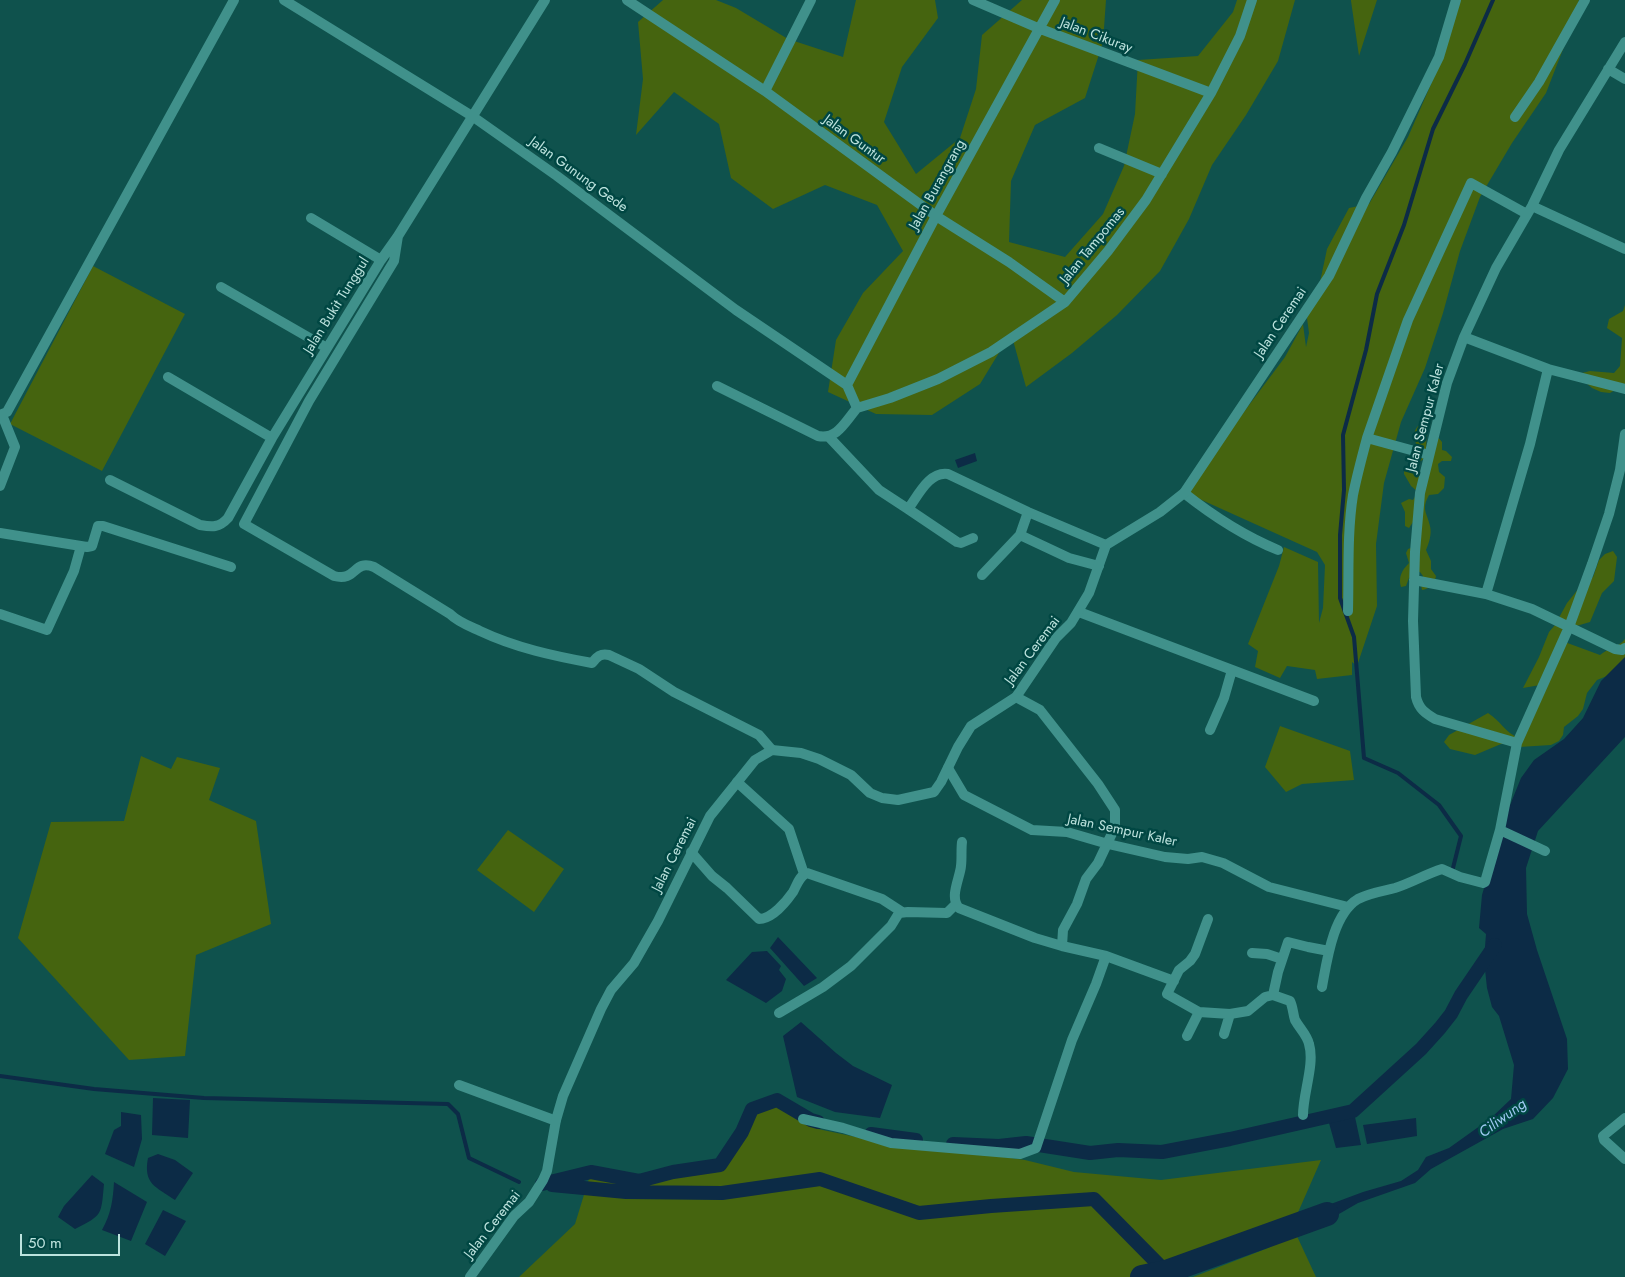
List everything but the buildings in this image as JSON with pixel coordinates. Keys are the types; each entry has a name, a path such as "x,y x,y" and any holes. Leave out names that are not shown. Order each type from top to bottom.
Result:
{"street":[{"path":"0,486 16,447 1,415 7,412 234,0"},
{"name":"Jalan Gunung Gede","path":"284,0 472,116 557,176 736,310 846,385"},
{"name":"Jalan Bukit Tunggul","path":"110,480 200,524 216,527 223,524 272,438 381,260 398,236 545,0"},
{"name":"Jalan Guntur","path":"627,0 765,91 936,216 1009,262 1065,302"},
{"path":"765,91 811,0"},
{"name":"Jalan Cikuray","path":"973,0 1038,28 1211,93"},
{"name":"Jalan Burangrang","path":"846,385 936,216 1022,62 1038,28 1055,0"},
{"name":"Jalan Tampomas","path":"857,408 890,398 930,382 991,352 1065,302 1131,221 1162,174 1211,93 1240,36 1252,0"},
{"name":"Jalan Ceremai","path":"470,1277 514,1216 529,1202 544,1180 556,1120 563,1096 601,1009 611,990 634,963 658,921 710,816 755,760 772,750 801,753 819,759 851,775 870,793 882,798 898,800 934,792 970,726 1016,697 1056,638 1079,612 1090,593 1106,545 1160,512 1184,493 1329,276 1366,198 1392,152 1439,57 1456,0"},
{"path":"1515,117 1539,82 1586,0"},
{"name":"Jalan Sempur Kaler","path":"1517,744 1435,719 1425,714 1418,705 1416,697 1413,621 1420,493 1447,383 1464,338 1496,268 1529,210 1559,150 1625,42"},
{"path":"1608,69 1625,79"},
{"path":"1099,148 1162,174"},
{"path":"1348,611 1349,552 1353,496 1359,467 1408,320 1471,183 1529,210 1625,249"},
{"path":"311,218 381,260"},
{"path":"398,236 394,261 309,401 244,524 334,576 351,576 363,565 374,567 450,614 456,621 498,640 545,654 592,664 599,655 604,654 617,658 674,692 759,735 772,750"},
{"path":"221,287 327,348"},
{"path":"1464,338 1548,369 1625,389"},
{"path":"1486,594 1530,444 1548,369"},
{"path":"168,377 272,438"},
{"path":"829,438 857,408 846,385"},
{"path":"717,386 818,436 829,438 879,490 957,542 961,543 973,538"},
{"path":"1322,987 1329,950 1338,925 1348,907 1365,896 1397,887 1442,869 1446,869 1460,877 1484,883 1500,831 1517,744 1569,627 1609,514 1620,470 1625,434"},
{"path":"1368,438 1429,455"},
{"path":"908,509 932,477 944,473 1028,512 1106,545"},
{"path":"1184,493 1209,513 1278,550"},
{"path":"982,575 1020,535 1028,512"},
{"path":"0,533 81,546 92,546 98,526 103,526 231,567"},
{"path":"1020,535 1069,558 1099,566"},
{"path":"0,614 47,630 74,570 81,546"},
{"path":"1414,580 1486,594 1532,609 1615,649 1622,650 1625,648"},
{"path":"1079,612 1314,701"},
{"path":"1210,730 1224,698 1232,670"},
{"path":"1016,697 1040,710 1116,810 1115,826 1108,844 1104,848 1098,863 1086,879 1077,904 1063,930 1062,946"},
{"name":"Jalan Sempur Kaler","path":"948,768 964,796 1020,826 1032,830 1067,832 1165,857 1188,859 1202,857 1223,863 1269,887 1348,907"},
{"path":"692,852 712,876 728,888 759,919 763,919 777,911 792,894 804,874 789,830 737,782"},
{"path":"1500,831 1545,851"},
{"path":"804,874 812,874 882,899 902,912 947,914 956,904 956,888 961,867 962,842"},
{"path":"956,904 964,910 1035,938 1106,956 1174,981"},
{"path":"779,1013 823,987 851,966 891,926 896,916 902,912"},
{"path":"1208,919 1195,954 1179,970 1167,993 1199,1012 1230,1014 1248,1011 1265,997 1272,996 1288,1000 1292,1004 1294,1017 1299,1028 1305,1033 1311,1056 1305,1089 1303,1115"},
{"path":"1272,996 1288,942 1329,950"},
{"path":"1252,954 1267,954 1282,959"},
{"path":"802,1119 843,1128 891,1143 1020,1154 1036,1148 1072,1040 1106,956"},
{"path":"1187,1036 1199,1012"},
{"path":"1224,1034 1230,1014"},
{"path":"459,1085 556,1120"},
{"path":"1625,1118 1605,1133 1604,1140 1625,1159"}],"green space":[{"path":"663,0 716,0 736,8 788,39 843,57 856,0 935,0 938,18 902,67 884,122 916,174 960,138 976,89 982,35 1022,0 1106,0 1103,42 1085,98 1035,125 1011,181 1009,242 1065,257 1103,214 1124,166 1135,114 1138,60 1198,56 1233,12 1237,0 1295,0 1278,61 1246,115 1212,165 1189,219 1160,271 1117,315 1072,353 1026,387 1011,333 980,384 932,415 876,414 828,392 836,340 863,293 903,251 877,205 825,185 773,209 731,178 719,124 674,92 636,135 643,79 638,22"},
{"path":"1377,0 1359,56 1351,1"},
{"path":"1452,0 1579,0 1567,39 1546,93 1512,143 1480,197 1460,251 1425,368 1401,422 1384,483 1376,544 1377,606 1357,666 1352,662 1352,675 1317,679 1315,670 1287,666 1280,678 1255,667 1258,651 1248,644 1279,566 1284,547 1318,562 1319,623 1323,608 1325,565 1317,552 1184,492 1285,357 1303,324 1306,347 1309,333 1307,318 1320,282 1327,249 1349,208 1369,204 1408,137 1435,75"},
{"path":"93,266 185,314 102,471 10,424"},
{"path":"1625,305 1625,384 1610,393 1601,392 1585,382 1582,373 1590,371 1614,373 1620,366 1622,338 1607,328 1609,319 1623,311"},
{"path":"1420,424 1424,424 1427,427 1425,458 1418,463 1417,467 1421,478 1436,435 1442,442 1442,450 1452,457 1451,461 1442,461 1438,464 1439,472 1445,477 1444,488 1438,494 1429,495 1425,504 1431,532 1426,550 1431,561 1431,569 1436,576 1431,586 1422,590 1423,576 1420,572 1416,572 1409,578 1406,586 1401,587 1400,580 1403,571 1409,563 1406,553 1408,549 1416,546 1413,522 1409,528 1405,526 1405,512 1401,503 1409,499 1413,500 1418,492 1411,486 1404,474 1404,470 1415,461 1415,430"},
{"path":"1613,551 1617,557 1614,581 1602,593 1590,622 1573,627 1562,641 1600,655 1625,639 1625,669 1597,680 1587,693 1583,709 1578,716 1564,727 1563,735 1559,741 1551,745 1519,747 1501,744 1475,755 1450,749 1444,742 1449,735 1488,713 1510,733 1519,738 1540,685 1523,688 1549,632 1579,588 1593,577 1599,560 1605,554"},
{"path":"1280,726 1350,751 1354,780 1302,784 1286,792 1265,767"},
{"path":"141,756 171,769 177,757 220,768 209,800 256,821 271,924 196,955 185,1056 129,1060 18,938 51,822 124,821"},
{"path":"508,830 564,869 534,912 477,870"},
{"path":"777,1100 818,1129 913,1149 990,1155 1025,1160 1074,1172 1161,1180 1321,1160 1296,1217 1296,1225 1166,1272 1142,1277 519,1277 575,1224 591,1172 639,1181 675,1172 720,1165 742,1132 752,1109"},
{"path":"1296,1234 1316,1277 1193,1277 1268,1248"}],"water":[{"path":"975,453 977,461 958,468 955,460"},
{"path":"1625,657 1625,737 1538,831 1526,868 1527,914 1567,1039 1568,1069 1553,1098 1533,1119 1503,1129 1431,1169 1415,1183 1358,1203 1332,1218 1296,1234 1296,1217 1363,1192 1401,1181 1418,1170 1426,1157 1449,1148 1491,1118 1511,1099 1514,1065 1499,1016 1492,1007 1487,988 1484,960 1486,934 1479,928 1482,895 1504,820 1521,778 1534,760 1564,739 1583,718 1601,681"},
{"path":"778,937 817,978 804,986 770,948"},
{"path":"767,951 781,966 779,970 786,979 782,991 766,1003 726,980 752,952"},
{"path":"801,1022 853,1066 892,1085 880,1118 835,1112 797,1097 783,1036"},
{"path":"153,1098 190,1100 188,1138 152,1135"},
{"path":"121,1112 141,1115 142,1139 134,1167 105,1154 114,1130 121,1126"},
{"path":"1355,1117 1361,1145 1336,1148 1329,1123"},
{"path":"1416,1118 1417,1136 1367,1144 1363,1125"},
{"path":"158,1154 175,1160 193,1173 175,1200 152,1184 147,1174 148,1158"},
{"path":"92,1175 104,1184 101,1208 96,1217 75,1229 58,1217 64,1206"},
{"path":"114,1182 147,1202 131,1241 102,1230 111,1207"},
{"path":"163,1210 186,1221 165,1256 145,1244"}],"waterway":[{"path":"1452,872 1461,836 1439,805 1398,773 1364,758 1354,637 1340,598 1340,535 1344,490 1343,435 1366,350 1377,294 1404,225 1433,129 1465,64 1493,0"},
{"path":"953,1144 999,1146 1026,1143 1090,1153 1118,1150 1162,1152 1230,1139 1353,1111 1421,1049 1440,1028 1495,945"},
{"path":"0,1076 94,1089 204,1098 448,1104 458,1114 469,1158 519,1182"},
{"path":"542,1184 591,1172 639,1181 673,1172 720,1165 742,1132 752,1109 777,1100 811,1120 818,1122"},
{"path":"871,1134 916,1140"},
{"path":"552,1185 626,1192 722,1193 820,1179 919,1213 1094,1199 1166,1272"},
{"name":"Ciliwung","path":"1142,1277 1166,1272 1327,1214"}]}
